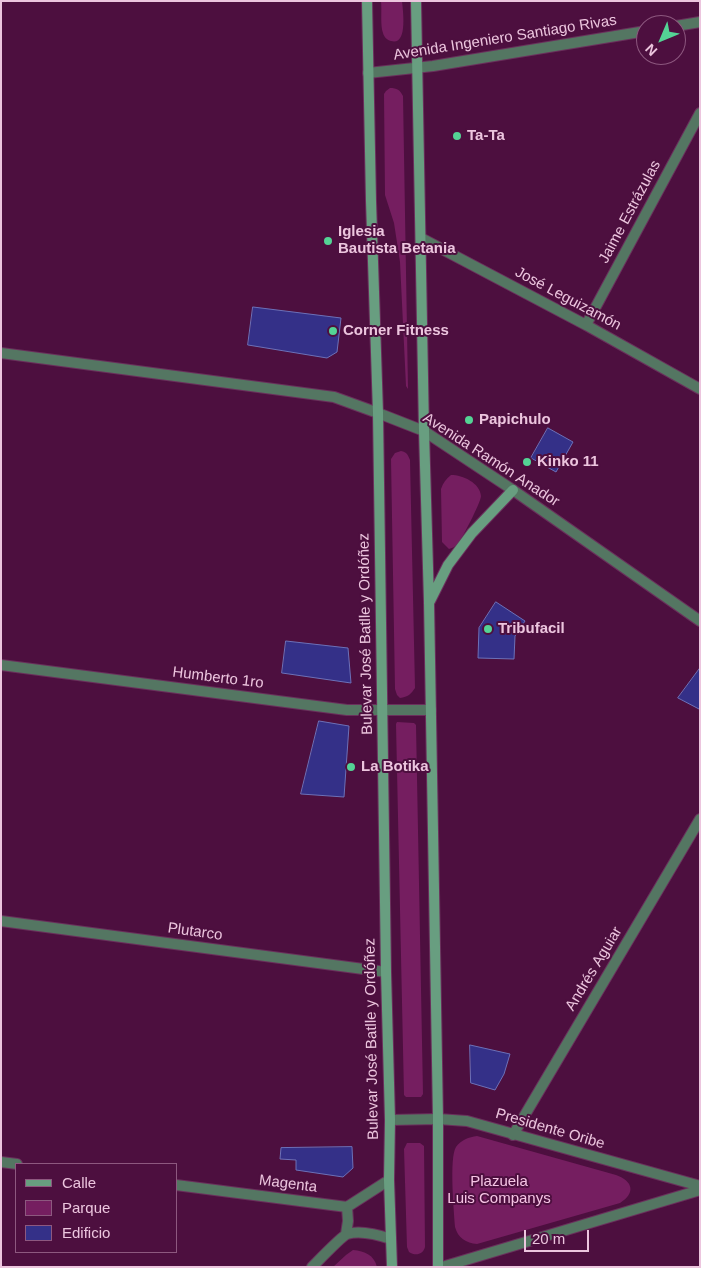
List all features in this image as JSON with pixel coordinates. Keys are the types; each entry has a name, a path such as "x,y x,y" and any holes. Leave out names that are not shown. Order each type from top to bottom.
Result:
{"main road":[{"name":"Bulevar José Batlle y Ordóñez","path":"367,1 378,413 390,1120 389,1180 392,1267"},
{"path":"416,1 431,710 438,1119 438,1267"},
{"path":"429,602 448,565 472,533 513,490"}],"street":[{"path":"686,24 700,22"},
{"name":"Avenida Ingeniero Santiago Rivas","path":"368,73 433,66 636,33"},
{"name":"Jaime Estrázulas","path":"586,325 700,113"},
{"name":"José Leguizamón","path":"421,238 586,325 700,389"},
{"name":"Avenida Ramón Anador","path":"1,353 334,397 378,413 424,431 513,490 700,620"},
{"name":"Humberto 1ro","path":"1,665 347,710 431,710"},
{"name":"Andrés Aguiar","path":"513,1135 700,820"},
{"name":"Plutarco","path":"1,921 386,972"},
{"name":"Presidente Oribe","path":"390,1120 438,1119 467,1121 700,1188"},
{"path":"1,1162 15,1164"},
{"path":"312,1267 346,1234 348,1207 389,1180"},
{"name":"Magenta","path":"178,1185 348,1207"},
{"name":"Presidente Oribe","path":"442,1267 700,1188"},
{"path":"346,1234 364,1233 391,1239"}],"green space":[{"path":"381,1 402,1 403,27 400,38 396,41 388,40 383,34"},
{"path":"390,88 395,88 403,96 408,389 406,386 400,262 394,223 385,195 384,94"},
{"path":"401,451 407,454 410,460 415,688 409,695 400,698 395,689 391,459 395,453"},
{"path":"451,475 461,476 470,481 478,487 481,496 459,542 449,549 442,542 441,489"},
{"path":"397,722 414,723 416,725 423,1094 421,1097 406,1097 404,1095"},
{"name":"Plazuela Luis Companys","path":"477,1136 616,1175 626,1180 629,1184 629,1195 620,1203 477,1244 469,1242 460,1237 455,1227 452,1185 453,1162 456,1147 460,1142"},
{"path":"407,1143 420,1143 424,1146 425,1247 421,1253 416,1254 409,1252 407,1247 404,1149"},
{"path":"353,1250 368,1254 374,1259 377,1267 333,1267"}],"building":[{"path":"253,307 341,318 337,352 327,358 248,345"},
{"path":"548,428 573,442 556,472 531,458"},
{"path":"496,602 525,621 515,636 514,659 478,658 479,628"},
{"path":"286,641 348,648 351,683 282,673"},
{"path":"700,668 700,707 699,709 678,698"},
{"path":"319,721 349,726 344,797 301,794"},
{"path":"470,1045 510,1054 504,1074 495,1090 471,1083"},
{"path":"352,1147 353,1168 343,1177 296,1170 296,1160 280,1159 281,1148"}],"place":[{"name":"Ta-Ta","path":"457,136"},
{"name":"Iglesia Bautista Betania","path":"328,241"},
{"name":"Corner Fitness","path":"333,331"},
{"name":"Papichulo","path":"469,420"},
{"name":"Kinko 11","path":"527,462"},
{"name":"Tribufacil","path":"488,629"},
{"name":"La Botika","path":"351,767"}]}
